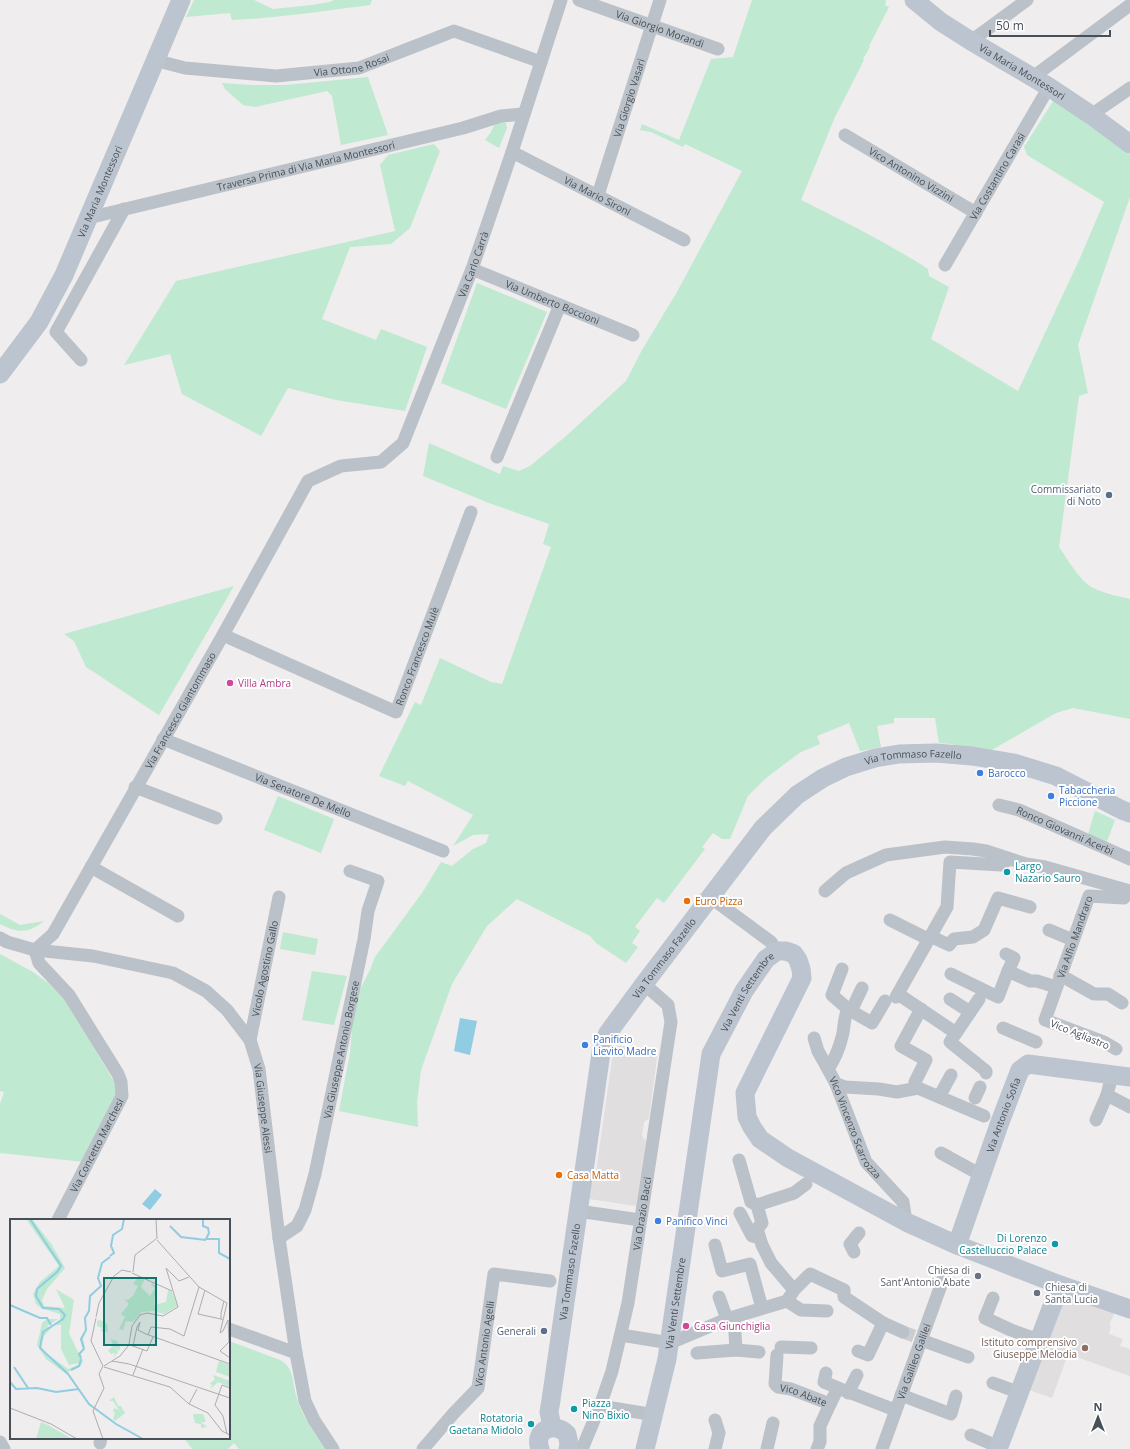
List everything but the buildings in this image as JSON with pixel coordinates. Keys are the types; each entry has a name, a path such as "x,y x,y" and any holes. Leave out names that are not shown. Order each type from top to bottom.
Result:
{"street":[{"name":"Via Maria Montessori","path":"0,374 39,322 64,275 154,60 181,0"},
{"name":"Via Carlo Carrà","path":"325,472 341,466 381,462 403,443 472,269 512,152 561,0"},
{"name":"Via Giorgio Morandi","path":"580,0 718,50"},
{"name":"Via Giorgio Vasari","path":"598,195 660,0"},
{"path":"971,41 1027,0"},
{"name":"Via Maria Montessori","path":"919,1 941,22 1049,87 1091,115 1130,144"},
{"path":"1033,77 1130,5"},
{"name":"Via Ottone Rosai","path":"154,60 185,68 276,76 359,68 454,31 541,62"},
{"name":"Via Costantino Carasi","path":"946,265 1049,87"},
{"path":"1091,115 1130,88"},
{"name":"Traversa Prima di Via Maria Montessori","path":"88,218 463,128 501,116 524,114"},
{"name":"Vico Antonino Vizzini","path":"845,135 976,213"},
{"name":"Via Mario Sironi","path":"512,152 684,240"},
{"path":"80,360 56,332 124,209"},
{"name":"Via Umberto Boccioni","path":"472,269 633,335"},
{"path":"497,457 560,305"},
{"name":"Via Francesco Giantommaso","path":"35,950 53,934 308,480 325,472"},
{"name":"Ronco Francesco Mulè","path":"222,635 396,712 471,512"},
{"name":"Via Senatore De Mello","path":"162,739 443,852"},
{"name":"Via Tommaso Fazello","path":"552,1427 549,1412 602,1046 608,1033 644,984 763,828 797,795 823,778 846,767 875,758 899,754 936,753 972,756 1014,763 1056,776 1130,813"},
{"path":"135,787 216,818"},
{"name":"Ronco Giovanni Acerbi","path":"999,805 1019,810 1130,859"},
{"path":"825,891 846,873 886,855 946,847 974,848 1026,864 1045,867 1129,891"},
{"path":"842,969 832,995 849,1010 872,1023 893,997 947,907 950,862 1001,865 1009,859"},
{"path":"91,867 178,916"},
{"name":"Via Giuseppe Antonio Borgese","path":"279,1238 297,1226 305,1210 315,1174 364,939 368,911 378,881 350,871"},
{"name":"Via Alfio Mandraro","path":"1045,1020 1089,896 1124,898 1129,891"},
{"name":"Vicolo Agostino Gallo","path":"250,1040 279,897"},
{"path":"710,897 771,942 777,951"},
{"path":"890,920 929,938 949,944 954,939 973,937 984,930 998,898 1030,907"},
{"path":"1049,930 1073,940"},
{"name":"Via Giuseppe Alessi","path":"0,938 7,942 35,950 93,956 173,973 206,991 227,1010 250,1040 259,1069 279,1238 296,1354 305,1401 314,1420 333,1449"},
{"name":"Via Concetto Marchesi","path":"35,950 39,963 69,995 118,1074 121,1082 122,1096 59,1219"},
{"name":"Via Venti Settembre","path":"646,1449 655,1415 670,1343 711,1054 744,990 766,959 777,951 786,951 794,954 801,969 802,978 745,1093 748,1117 752,1127 760,1139 788,1158 906,1222 957,1245 1060,1285 1130,1309"},
{"path":"951,974 982,995 998,997 1014,958 1006,954"},
{"path":"1008,971 1030,981 1058,981 1094,994 1108,994 1122,1003"},
{"name":"Via Orazio Bacci","path":"572,1449 600,1406 612,1370 628,1303 671,1022 668,1005 644,984"},
{"name":"Vico Vincenzo Scarrozza","path":"862,988 844,1019 842,1036 836,1057 828,1069 836,1084 866,1162 903,1202 906,1222"},
{"path":"982,995 950,1042 986,1071 986,1073"},
{"path":"893,997 921,1009 956,1032"},
{"path":"950,999 970,1012"},
{"path":"915,1088 914,1082 926,1060 901,1046 921,1009"},
{"name":"Vico Agliastro","path":"1045,1020 1104,1042 1116,1049"},
{"path":"1002,1028 1036,1042"},
{"path":"814,1038 818,1051 828,1069"},
{"name":"Via Antonio Sofia","path":"957,1245 981,1174 1020,1070 1028,1064 1121,1076"},
{"path":"939,1097 951,1075"},
{"path":"1096,1120 1107,1095 1121,1076"},
{"path":"836,1084 845,1087 880,1089 897,1092 918,1088 984,1116"},
{"path":"1107,1095 1130,1107"},
{"path":"941,1153 981,1174"},
{"path":"739,1160 751,1202 757,1205 794,1193 806,1184"},
{"path":"757,1205 762,1223 757,1228 760,1237 771,1263 791,1296 801,1310 826,1311"},
{"path":"578,1212 640,1220"},
{"path":"740,1213 752,1236 760,1237"},
{"path":"854,1252 850,1244 859,1233"},
{"path":"715,1245 722,1271 750,1264 762,1308"},
{"name":"Vico Antonio Agelli","path":"423,1449 478,1388 494,1274 550,1281"},
{"path":"621,1335 670,1343 731,1318 762,1308 791,1296 810,1274 844,1290 844,1297 883,1323 968,1357"},
{"name":"Via Galileo Galilei","path":"882,1449 901,1395 915,1337 945,1274"},
{"path":"971,1435 998,1448 1060,1285"},
{"path":"719,1297 731,1318 736,1350"},
{"path":"993,1298 985,1318 1039,1340"},
{"path":"858,1351 868,1355 883,1323"},
{"path":"230,1329 296,1354"},
{"name":"Vico Abate","path":"811,1348 779,1351 775,1384 778,1387 791,1389 830,1404 857,1375"},
{"path":"697,1353 736,1350 759,1352"},
{"path":"826,1373 824,1382 895,1410"},
{"path":"993,1383 1020,1393"},
{"path":"901,1395 951,1414 956,1396"},
{"path":"817,1449 820,1442 820,1426 830,1404"},
{"path":"600,1406 655,1415"},
{"path":"715,1420 719,1433 715,1449"},
{"path":"767,1449 773,1423"},
{"path":"540,1449 538,1442 542,1432 552,1427 563,1430 567,1434 572,1449"},
{"path":"0,1442 4,1449"}],"shaded area":[{"path":"614,1045 658,1051 649,1118 644,1122 642,1136 646,1141 636,1206 589,1199 592,1179 595,1179"},
{"name":"Istituto comprensivo Giuseppe Melodia","path":"1065,1294 1115,1312 1109,1325 1111,1326 1109,1334 1123,1339 1120,1346 1130,1349 1130,1376 1068,1354 1052,1398 1029,1390"}],"green space":[{"path":"194,0 254,0 273,9 312,5 334,0 372,0 370,5 284,16 232,20 230,13 186,17"},
{"path":"752,0 886,0 885,5 889,7 835,117 801,200 897,250 928,269 929,276 949,287 931,339 1018,391 1080,258 1104,202 1027,155 1024,147 1055,98 1130,155 1130,197 1078,345 1088,393 1079,396 1059,547 1075,571 1091,587 1130,599 1130,719 1073,708 1056,713 990,751 939,743 935,718 894,718 894,723 877,726 881,747 860,751 849,723 817,736 820,744 801,752 783,765 765,779 748,796 730,839 722,839 713,833 702,847 705,849 664,903 657,898 635,927 640,931 632,943 638,947 626,963 596,943 590,936 517,899 487,926 452,984 421,1070 417,1102 418,1127 339,1111 350,1053 353,1016 358,993 375,957 422,893 441,862 452,866 473,849 486,843 489,834 473,835 453,846 473,815 408,781 405,786 379,776 415,702 421,705 440,658 491,682 502,684 551,547 543,544 549,524 489,503 423,476 429,443 500,474 503,466 519,471 530,466 565,437 626,381 642,350 677,292 742,171 685,144 683,147 651,132 640,130 642,124 679,140 711,59 733,57"},
{"path":"368,77 388,135 341,145 332,96 327,91 255,107 243,105 225,89 222,83 286,85"},
{"path":"502,121 506,123 507,128 499,148 485,140 494,125"},
{"path":"434,144 440,151 410,228 391,244 350,247 322,319 376,340 381,329 427,347 405,411 336,400 288,388 261,436 182,394 170,354 124,365 176,281 395,231 380,165 388,155"},
{"path":"477,283 547,312 506,409 441,383"},
{"path":"234,586 159,715 86,667 74,641 64,634"},
{"path":"278,796 334,819 321,853 264,830"},
{"path":"1095,811 1115,820 1106,844 1088,834"},
{"path":"0,914 20,925 44,921 33,928 22,931 0,924"},
{"path":"283,932 318,939 315,955 280,949"},
{"path":"0,954 33,972 48,983 65,999 116,1085 117,1095 84,1162 0,1153 0,1104 4,1092 0,1091"},
{"path":"312,971 347,976 334,1025 302,1020"},
{"path":"230,1341 285,1363 292,1375 296,1395 301,1409 308,1423 326,1449 239,1449 234,1443 228,1449 192,1449 185,1439 230,1439"}],"water":[{"path":"460,1018 477,1021 470,1055 454,1051"},
{"path":"155,1189 162,1195 150,1210 142,1204"}],"tunnel":[{"path":"903,1332 914,1336"}],"place":[{"name":"Commissariato di Noto","path":"1109,495"},
{"name":"Villa Ambra","path":"230,683"},
{"name":"Barocco","path":"980,773"},
{"name":"Tabaccheria Piccione","path":"1051,796"},
{"name":"Largo Nazario Sauro","path":"1007,872"},
{"name":"Euro Pizza","path":"687,901"},
{"name":"Panificio Lievito Madre","path":"585,1045"},
{"name":"Casa Matta","path":"559,1175"},
{"name":"Panifico Vinci","path":"658,1221"},
{"name":"Di Lorenzo Castelluccio Palace","path":"1055,1244"},
{"name":"Chiesa di Sant'Antonio Abate","path":"978,1276"},
{"name":"Chiesa di Santa Lucia","path":"1037,1293"},
{"name":"Casa Giunchiglia","path":"686,1326"},
{"name":"Generali","path":"544,1331"},
{"name":"Istituto comprensivo Giuseppe Melodia","path":"1085,1348"},
{"name":"Piazza Nino Bixio","path":"574,1409"},
{"name":"Rotatoria Gaetana Midolo","path":"531,1424"}]}
